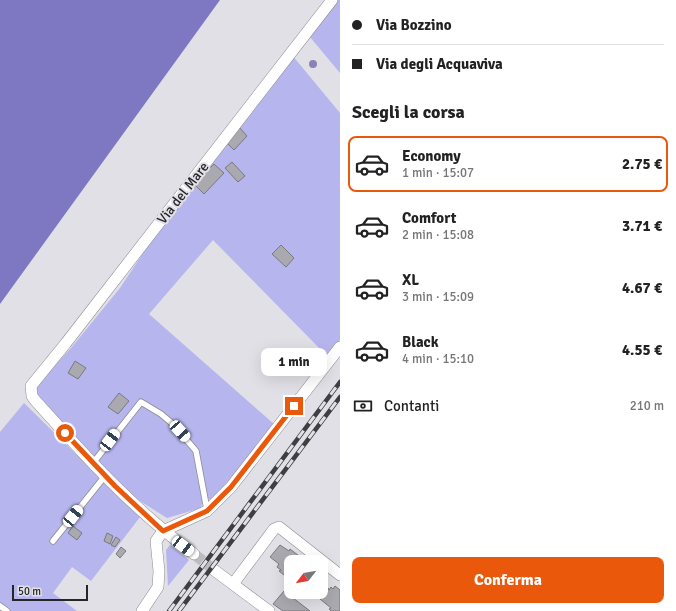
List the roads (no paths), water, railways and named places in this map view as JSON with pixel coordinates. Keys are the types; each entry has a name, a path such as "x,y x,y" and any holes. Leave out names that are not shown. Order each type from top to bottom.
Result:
{"street":[{"name":"Via del Mare","path":"93,463 34,400 31,388 32,384 66,343 332,0"},
{"path":"142,611 158,587 159,571 156,541 163,531 207,511 231,487 340,347"},
{"path":"93,463 163,531 194,554"},
{"path":"233,584 274,529 279,527 340,575"},
{"path":"214,570 269,611"}],"lane":[{"path":"93,463 141,402 161,414 174,425 196,451 207,511"},
{"path":"53,541 105,476"},
{"path":"0,606 7,611"}],"tunnel":[{"path":"194,554 214,570"}],"railway":[{"path":"169,611 340,382"},
{"path":"179,611 340,397"}]}
